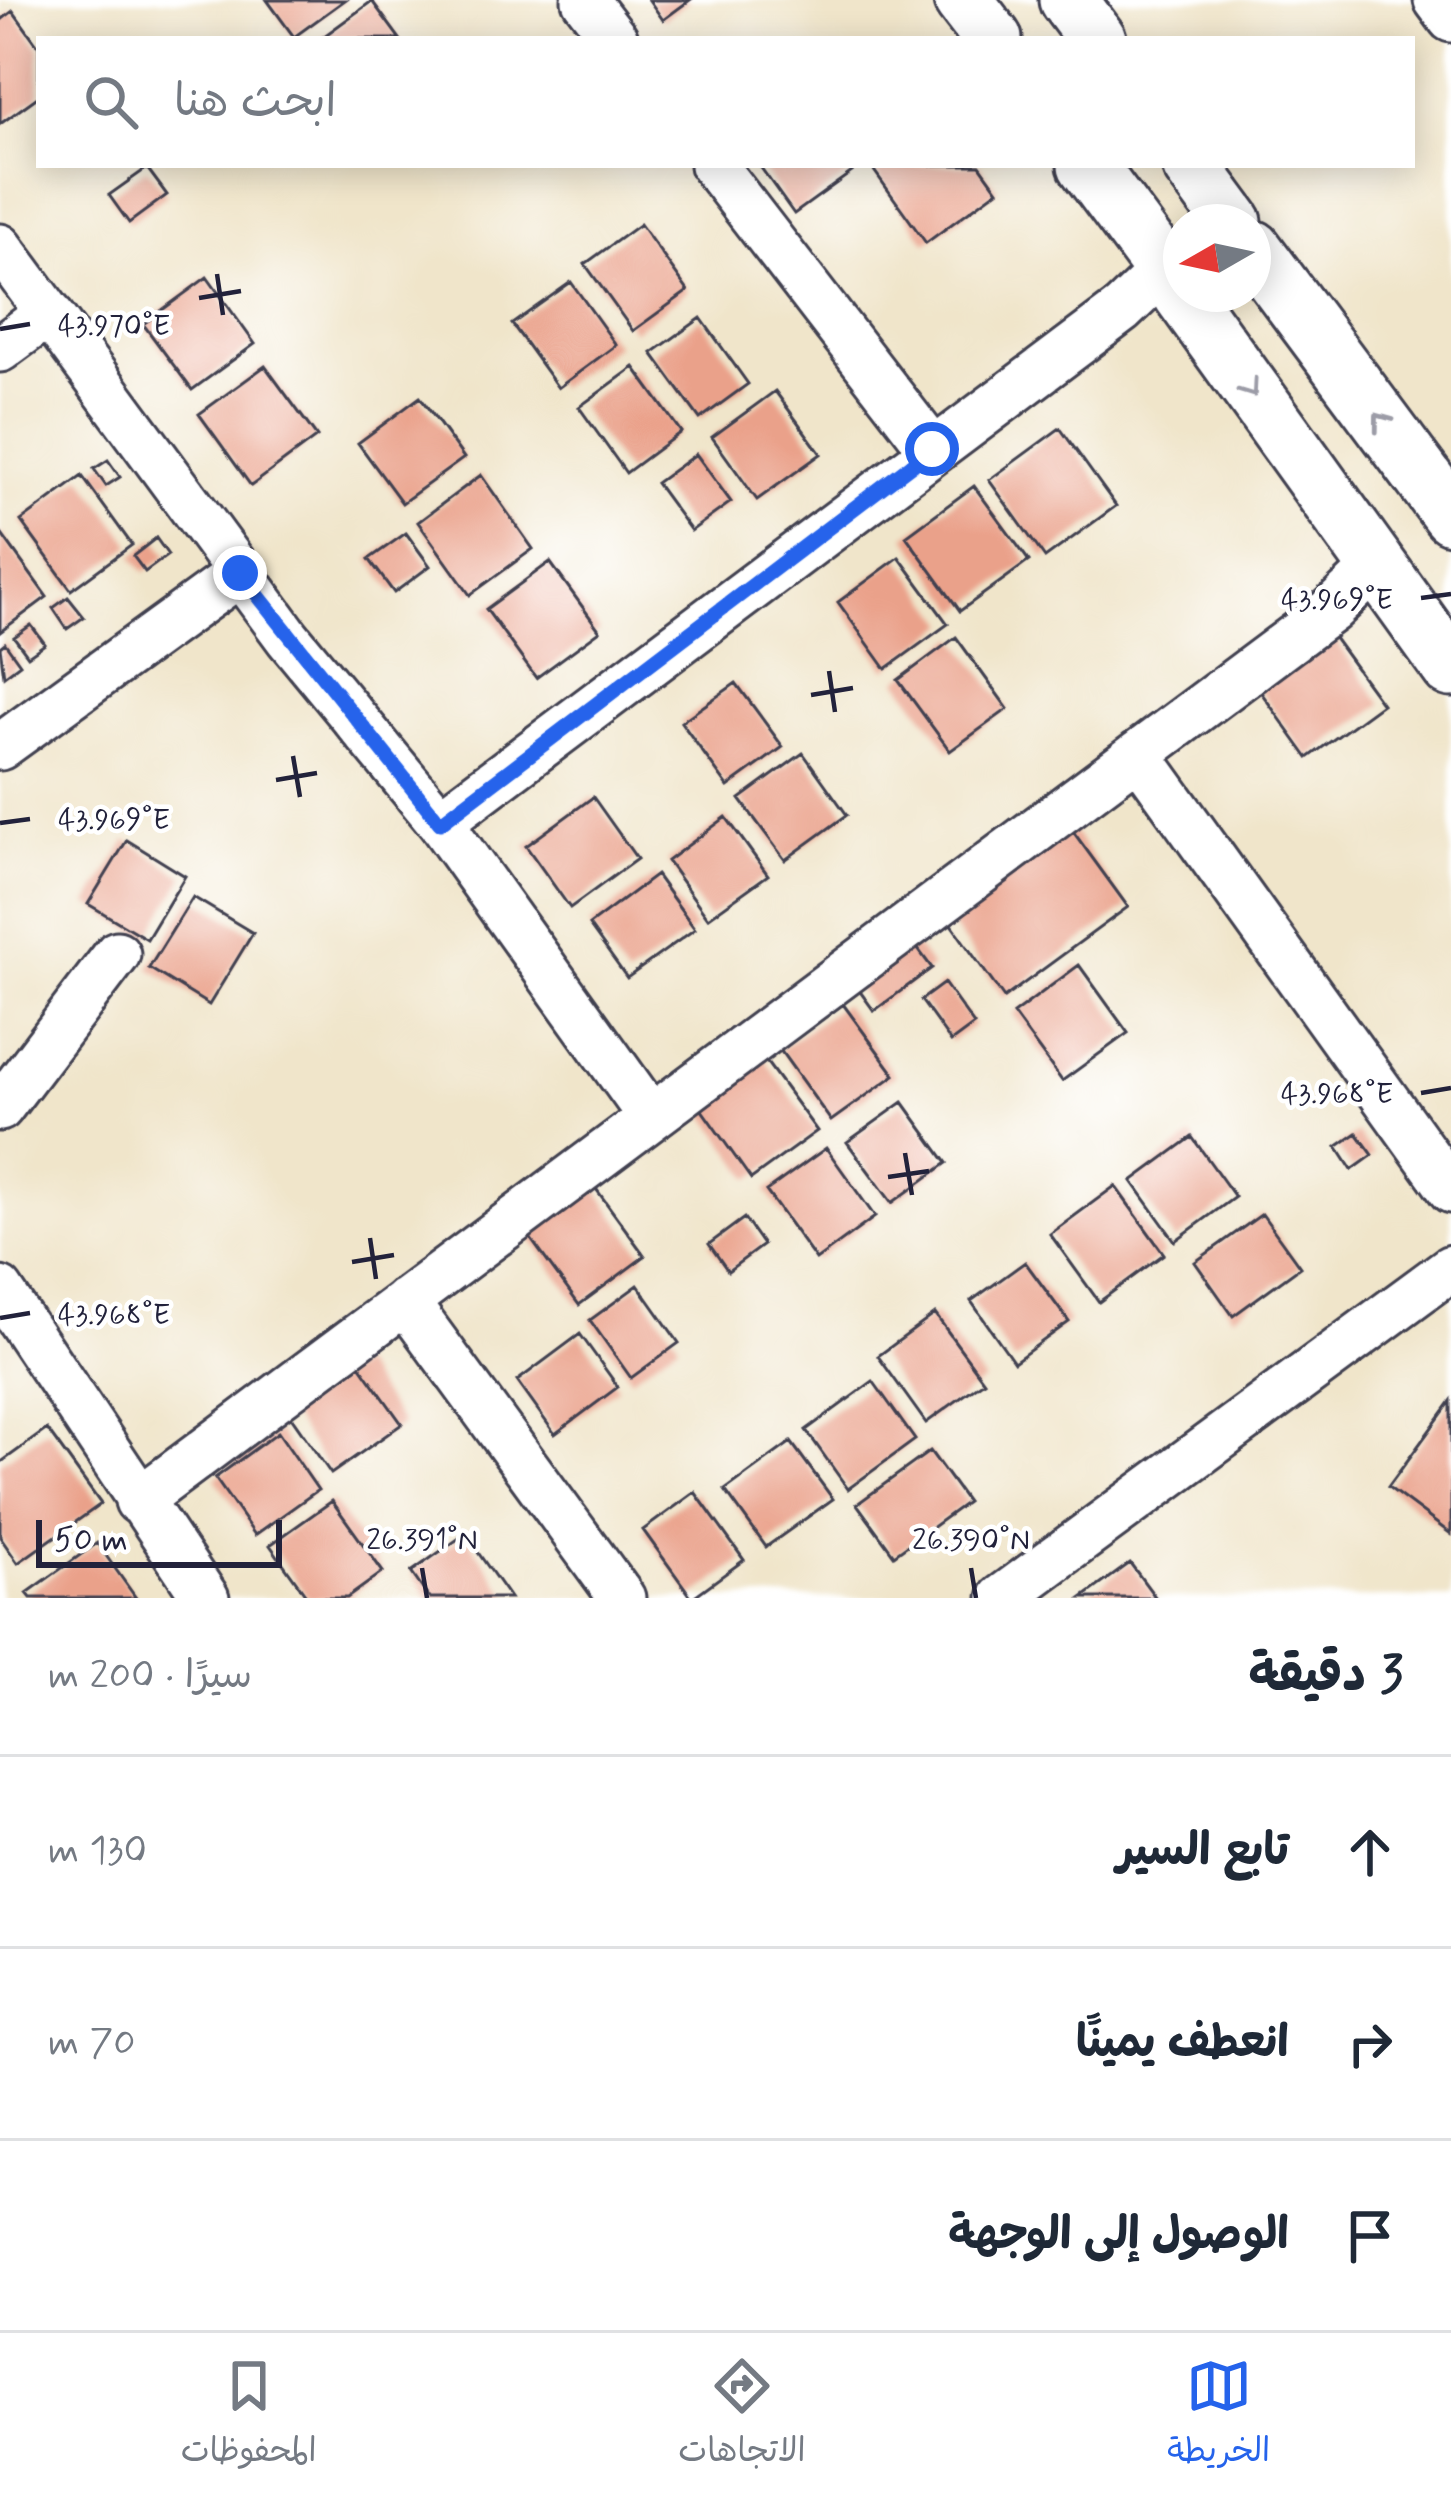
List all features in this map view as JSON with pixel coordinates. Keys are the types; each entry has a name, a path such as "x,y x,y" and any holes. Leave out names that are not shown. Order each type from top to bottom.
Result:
{"main road":[{"path":"963,0 991,36"},
{"path":"1068,0 1095,36"},
{"path":"1089,168 1163,267"},
{"path":"1193,168 1220,204"},
{"path":"1271,273 1451,514"},
{"path":"1195,312 1451,668"}],"street":[{"path":"585,0 613,36"},
{"path":"1437,0 1451,19"},
{"path":"714,168 932,449"},
{"path":"0,247 240,573 440,823 651,1117"},
{"path":"440,823 932,449 1122,310 1163,291"},
{"path":"0,349 49,314"},
{"path":"138,1501 1330,610 1376,567"},
{"path":"0,747 240,573"},
{"path":"1138,754 1451,1190"},
{"path":"0,1108 117,954"},
{"path":"1002,1598 1451,1268"},
{"path":"0,1290 206,1598"},
{"path":"405,1300 622,1598"}],"building":[{"path":"267,0 345,0 295,36"},
{"path":"649,0 690,0 663,20"},
{"path":"372,1 398,36 324,36"},
{"path":"13,11 36,43 36,98 0,124 0,21"},
{"path":"147,168 167,195 129,223 109,195"},
{"path":"761,168 849,168 852,172 794,214"},
{"path":"982,168 998,190 926,243 873,169"},
{"path":"640,224 688,291 633,331 585,264"},
{"path":"207,277 255,344 192,390 143,324"},
{"path":"571,282 616,345 558,388 512,324"},
{"path":"701,318 748,384 700,419 652,353"},
{"path":"265,366 317,437 251,486 199,414"},
{"path":"634,367 681,432 626,473 579,407"},
{"path":"775,391 821,454 757,500 712,437"},
{"path":"420,397 464,458 402,503 358,443"},
{"path":"1060,428 1116,506 1045,558 989,480"},
{"path":"696,454 731,502 691,531 656,483"},
{"path":"108,460 120,477 106,486 94,469"},
{"path":"481,475 533,549 470,595 418,522"},
{"path":"82,476 132,545 71,590 21,521"},
{"path":"974,486 1029,561 960,611 906,536"},
{"path":"0,532 47,597 0,632"},
{"path":"406,533 430,566 394,593 369,559"},
{"path":"156,538 168,555 145,572 133,556"},
{"path":"899,557 948,624 886,669 838,602"},
{"path":"550,562 600,631 536,678 486,609"},
{"path":"68,597 84,617 67,629 53,608"},
{"path":"1323,623 1382,704 1308,758 1250,677"},
{"path":"31,625 45,644 28,656 14,637"},
{"path":"956,637 1008,709 950,751 898,680"},
{"path":"5,643 20,664 4,676 0,647"},
{"path":"736,683 783,747 728,787 681,722"},
{"path":"803,753 847,815 785,860 740,799"},
{"path":"593,797 637,859 570,908 526,846"},
{"path":"726,817 768,875 708,918 667,861"},
{"path":"1072,830 1128,907 1004,998 948,920"},
{"path":"127,840 185,876 147,939 88,904"},
{"path":"656,875 695,929 627,978 589,925"},
{"path":"193,897 253,933 209,1005 149,968"},
{"path":"909,937 932,968 874,1011 851,979"},
{"path":"1079,965 1128,1033 1062,1081 1013,1014"},
{"path":"944,983 974,1025 951,1042 921,1000"},
{"path":"843,1004 895,1075 831,1121 780,1050"},
{"path":"762,1056 817,1131 751,1179 697,1103"},
{"path":"903,1102 947,1163 892,1203 847,1142"},
{"path":"1357,1133 1373,1155 1352,1170 1337,1147"},
{"path":"1192,1137 1235,1197 1175,1241 1132,1181"},
{"path":"826,1148 875,1217 816,1260 766,1191"},
{"path":"594,1186 645,1256 579,1305 528,1235"},
{"path":"1115,1186 1164,1254 1099,1302 1050,1234"},
{"path":"1262,1214 1300,1267 1233,1316 1195,1262"},
{"path":"744,1218 763,1245 728,1271 709,1244"},
{"path":"1025,1262 1069,1322 1014,1362 971,1301"},
{"path":"638,1285 679,1343 631,1378 590,1320"},
{"path":"935,1314 984,1381 926,1423 878,1356"},
{"path":"580,1334 618,1387 555,1434 517,1381"},
{"path":"360,1365 402,1424 331,1474 290,1415"},
{"path":"873,1381 915,1440 848,1489 806,1430"},
{"path":"1451,1401 1451,1534 1388,1487"},
{"path":"47,1429 101,1504 18,1563 0,1537 0,1463"},
{"path":"278,1432 318,1490 255,1535 215,1478"},
{"path":"791,1442 833,1499 766,1547 725,1490"},
{"path":"930,1451 967,1502 894,1555 857,1504"},
{"path":"695,1492 744,1560 692,1598 643,1530"},
{"path":"332,1501 383,1572 347,1598 308,1598 270,1545"},
{"path":"465,1534 510,1598 429,1598 411,1572"},
{"path":"97,1543 136,1598 31,1598 27,1593"},
{"path":"1130,1563 1156,1598 1082,1598"}],"route":[{"path":"240,573 440,823 932,449"}]}
